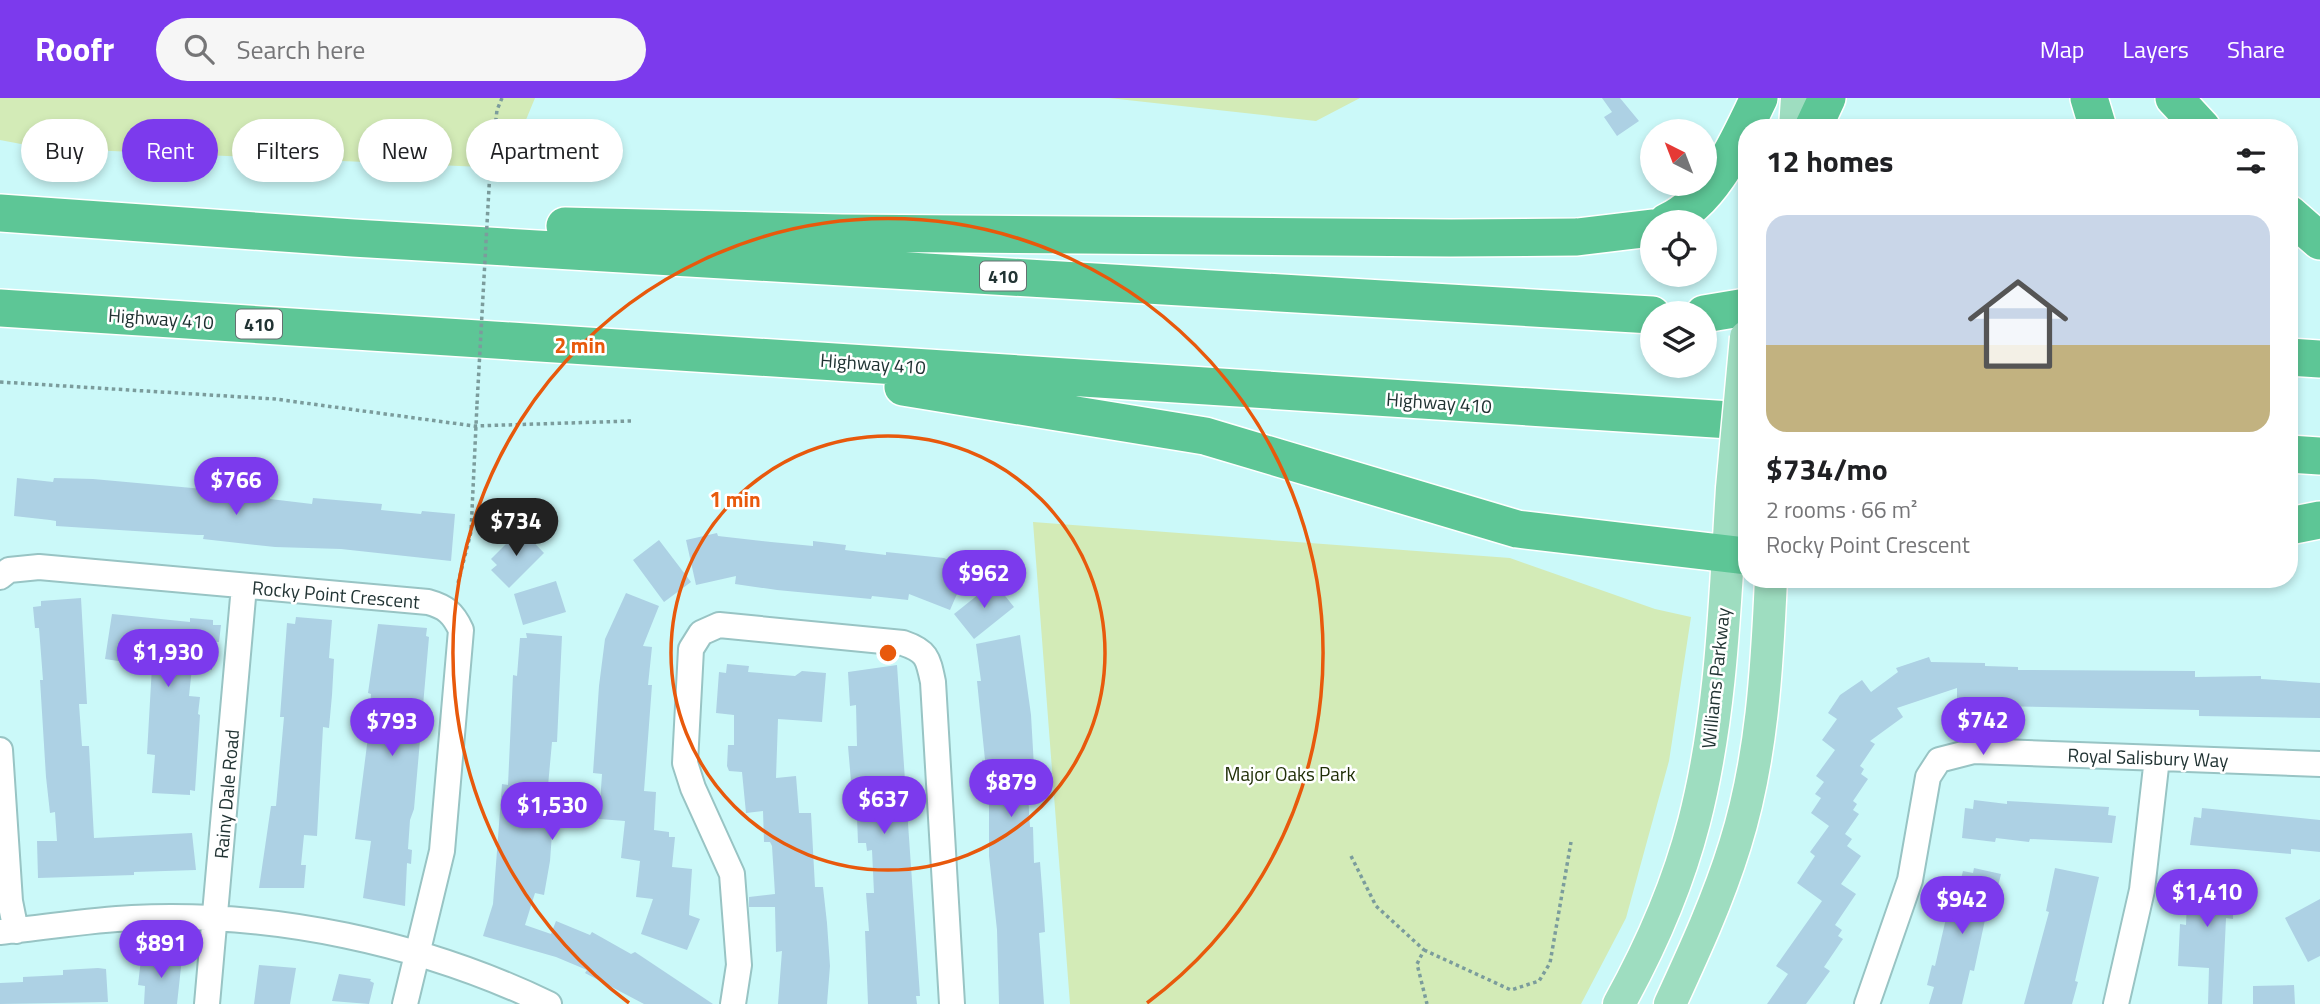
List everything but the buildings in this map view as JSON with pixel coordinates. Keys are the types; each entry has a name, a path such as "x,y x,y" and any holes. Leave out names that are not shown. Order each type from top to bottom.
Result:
{"highway":[{"path":"1749,119 1760,98"},
{"path":"1818,119 1828,98"},
{"path":"2089,98 2095,119"},
{"path":"2174,98 2194,119"},
{"path":"1685,210 1699,201 1738,141"},
{"name":"410","path":"0,213 353,238 1640,314"},
{"path":"353,238 410,222 842,233 1451,238 1577,237 1640,229"},
{"path":"2298,222 2320,241"},
{"name":"Highway 410","path":"0,308 1738,420"},
{"path":"1717,313 1738,309"},
{"path":"1717,318 1738,320"},
{"path":"2298,358 2320,359"},
{"path":"830,360 892,385 1205,436 1517,529 1737,556"},
{"path":"2298,455 2320,456"},
{"path":"2298,524 2320,520"}],"main road":[{"path":"1759,119 1760,98"},
{"path":"1796,119 1797,98"},
{"name":"Williams Parkway","path":"1619,1004 1670,893 1694,822 1711,737 1737,556 1732,488 1738,423"},
{"path":"1670,1004 1713,909 1739,829 1757,749 1767,662 1771,588"}],"street":[{"name":"Rocky Point Crescent","path":"0,577 9,570 23,566 428,602 445,607 453,614 461,629 442,851 405,1004"},
{"name":"Rainy Dale Road","path":"207,1004 244,586"},
{"path":"733,1004 739,965 732,874 693,788 685,763 691,649 701,633 719,625 903,643 920,649 928,661 933,682 952,1004"},
{"path":"0,750 10,901 8,932 122,919 214,919 317,931 418,954 515,988 548,1004"},
{"name":"Royal Salisbury Way","path":"1867,1004 1910,880 1928,777 1939,760 1975,751 2320,764"},
{"path":"2116,1004 2142,890 2157,758"}],"path":[{"path":"458,583 471,532 474,426 490,170 497,110 502,98"},
{"path":"0,382 275,399 474,426 631,421"},
{"path":"1352,856 1376,906 1424,950 1511,990 1539,981 1550,963 1571,842"},
{"path":"1424,950 1417,964 1427,1004"}],"green space":[{"path":"0,98 535,98 526,119 466,119 466,166 452,166 452,119 358,119 358,162 344,161 344,119 232,119 232,156 218,156 218,119 122,119 122,151 108,151 108,119 21,119 21,144 0,140"},
{"path":"1109,98 1360,98 1316,121"},
{"name":"Major Oaks Park","path":"1033,522 1510,558 1655,609 1691,617 1669,761 1626,918 1581,1004 1070,1004"}]}
